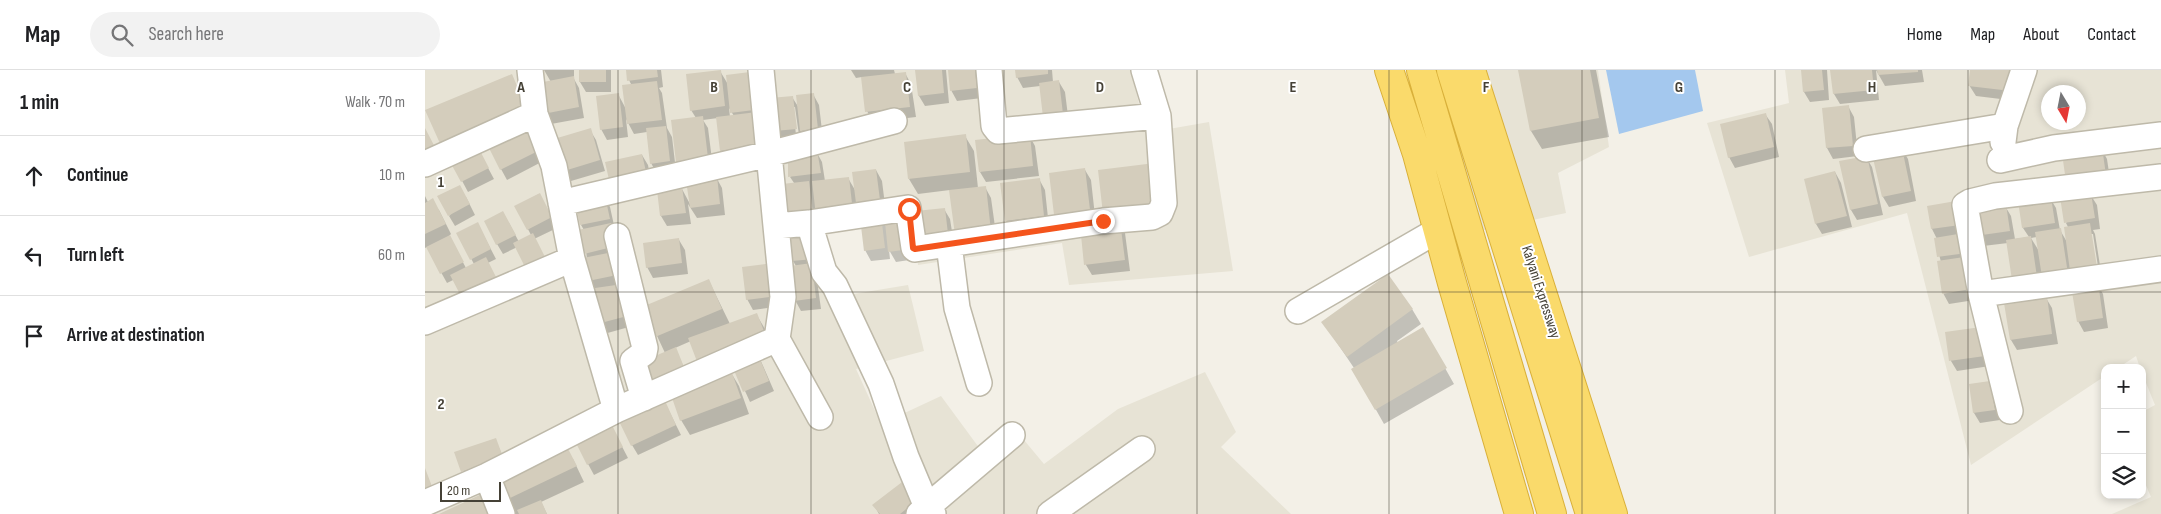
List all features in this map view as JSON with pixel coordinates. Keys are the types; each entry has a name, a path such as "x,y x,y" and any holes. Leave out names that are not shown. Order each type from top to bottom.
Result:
{"highway":[{"path":"1389,70 1417,154 1519,514"},
{"path":"1421,70 1553,514"},
{"path":"1451,70 1590,514"},
{"name":"Kalyani Expressway","path":"1471,70 1613,514"}],"street":[{"path":"530,70 535,114 549,150 572,259 616,410"},
{"path":"761,70 783,297 777,340 820,417"},
{"path":"989,70 994,126 998,131 1158,116"},
{"path":"777,226 907,208 913,248 1103,221 1152,217 1160,213 1164,203 1158,116 1144,70"},
{"path":"1995,196 2005,126 2024,70"},
{"path":"425,164 535,114"},
{"path":"561,203 769,154 894,121"},
{"path":"1866,149 2005,126"},
{"path":"2000,160 2054,148 2161,135"},
{"path":"2010,411 1981,294 1965,205 1969,202 1995,196 2161,176"},
{"path":"809,223 824,272 835,286 881,384 926,512 1012,435"},
{"path":"1298,311 1438,230"},
{"path":"617,236 645,348 645,353 633,362 644,398"},
{"path":"949,244 957,308 979,383"},
{"path":"425,322 572,259"},
{"path":"1981,294 2161,269"},
{"path":"425,503 487,476 616,410 777,340"},
{"path":"1050,514 1142,450"},
{"path":"487,476 502,514"}],"shaded area":[{"path":"425,70 1131,70 1146,133 1209,122 1233,271 1069,285 1062,243 918,265 911,207 811,222 835,297 908,285 924,351 856,369 881,424 941,396 980,449 1014,428 1044,464 1118,409 1205,372 1236,432 1221,447 1291,514 425,514"},
{"path":"1431,70 1598,70 1609,147 1558,173 1566,213 1470,233"},
{"path":"1785,70 2161,70 2161,514 2112,514 2151,497 2146,485 2146,410 2155,405 2146,383 2146,364 2139,364 2136,356 2124,364 2101,364 2101,379 1971,465 1907,213 1749,257 1707,123 1789,103"}],"water":[{"path":"1606,70 1695,70 1703,111 1619,134"}],"building":[{"path":"579,70 606,70 606,82 579,82"},
{"path":"626,70 657,70 658,77 627,81"},
{"path":"721,70 725,106 690,111 686,74"},
{"path":"915,70 942,70 944,93 918,96"},
{"path":"948,70 975,70 977,88 950,91"},
{"path":"1015,70 1048,70 1048,74 1016,78"},
{"path":"1518,70 1590,70 1599,118 1530,131"},
{"path":"1801,70 1822,70 1824,90 1803,92"},
{"path":"1830,70 1872,70 1874,90 1833,94"},
{"path":"1877,70 1918,70 1918,72 1878,75"},
{"path":"1970,70 2014,70 2011,91 1968,86"},
{"path":"758,71 762,109 730,113 726,75"},
{"path":"906,72 910,107 865,112 861,77"},
{"path":"512,74 528,112 442,148 425,110"},
{"path":"574,76 579,107 543,114 538,83"},
{"path":"1059,80 1063,114 1043,117 1039,83"},
{"path":"657,81 662,120 627,124 622,85"},
{"path":"619,93 623,127 600,130 596,96"},
{"path":"814,93 818,129 800,131 796,95"},
{"path":"793,96 797,129 774,131 770,98"},
{"path":"1849,105 1853,146 1826,148 1822,108"},
{"path":"757,112 761,146 720,151 716,117"},
{"path":"1766,113 1774,147 1728,158 1720,124"},
{"path":"703,116 708,158 676,162 671,120"},
{"path":"532,119 546,147 500,170 486,142"},
{"path":"666,126 670,161 650,164 646,128"},
{"path":"425,128 437,151 425,157"},
{"path":"591,128 600,160 564,171 554,139"},
{"path":"966,134 970,172 908,179 904,142"},
{"path":"1030,134 1033,166 979,172 975,140"},
{"path":"476,143 489,168 461,182 448,158"},
{"path":"2102,147 2106,175 2066,182 2062,153"},
{"path":"1902,148 1911,191 1882,197 1872,154"},
{"path":"817,150 821,173 788,177 788,155"},
{"path":"642,154 647,176 610,184 605,162"},
{"path":"1867,156 1878,204 1850,210 1839,161"},
{"path":"1155,163 1160,207 1103,214 1098,170"},
{"path":"1085,168 1091,218 1055,223 1049,173"},
{"path":"876,169 880,200 856,203 852,172"},
{"path":"1835,171 1847,216 1815,224 1804,179"},
{"path":"717,176 720,204 690,208 686,180"},
{"path":"849,177 853,212 816,216 812,181"},
{"path":"1040,178 1044,216 1005,221 1000,183"},
{"path":"809,181 813,214 786,217 782,184"},
{"path":"460,185 470,204 448,216 437,196"},
{"path":"986,186 991,231 955,235 949,190"},
{"path":"682,187 686,213 660,216 657,190"},
{"path":"540,193 552,217 527,230 514,206"},
{"path":"2091,193 2095,218 2064,223 2060,197"},
{"path":"605,196 610,219 580,225 575,202"},
{"path":"2051,197 2055,223 2022,228 2018,201"},
{"path":"433,198 446,224 425,234 425,203"},
{"path":"1956,201 1960,225 1931,229 1927,206"},
{"path":"2006,204 2010,231 1975,236 1971,210"},
{"path":"945,208 948,234 919,238 916,211"},
{"path":"906,209 911,249 888,252 884,212"},
{"path":"503,211 516,235 496,245 484,221"},
{"path":"881,215 885,248 864,251 860,218"},
{"path":"1120,221 1125,260 1084,265 1080,225"},
{"path":"478,222 491,249 470,260 456,233"},
{"path":"611,223 616,246 584,254 578,230"},
{"path":"2090,223 2097,267 2070,271 2064,227"},
{"path":"2061,228 2068,274 2042,277 2035,232"},
{"path":"533,233 549,265 529,275 513,243"},
{"path":"1964,233 1967,253 1937,257 1934,238"},
{"path":"450,235 464,262 440,274 426,247"},
{"path":"811,235 814,259 792,261 789,238"},
{"path":"2031,236 2037,277 2012,280 2006,240"},
{"path":"679,238 682,263 646,268 643,243"},
{"path":"618,251 622,274 588,281 583,258"},
{"path":"1971,256 1976,288 1942,294 1937,261"},
{"path":"486,257 501,287 464,302 450,275"},
{"path":"773,263 777,296 746,300 742,267"},
{"path":"812,263 816,298 794,301 790,266"},
{"path":"1388,274 1413,309 1347,357 1321,322"},
{"path":"709,279 722,309 655,337 642,307"},
{"path":"2098,282 2103,318 2077,322 2071,286"},
{"path":"623,284 631,315 597,324 588,289"},
{"path":"2047,296 2052,334 2010,340 2004,303"},
{"path":"757,313 767,339 698,364 688,338"},
{"path":"1423,327 1447,368 1375,410 1351,369"},
{"path":"1981,327 1985,356 1949,361 1945,332"},
{"path":"676,347 686,372 651,386 641,362"},
{"path":"757,352 769,381 743,392 731,363"},
{"path":"731,370 741,398 680,421 670,392"},
{"path":"1990,381 1995,410 1973,413 1969,384"},
{"path":"662,394 676,425 631,446 616,415"},
{"path":"610,421 623,447 587,465 574,439"},
{"path":"496,438 503,457 461,472 454,452"},
{"path":"565,443 577,466 504,501 493,477"},
{"path":"425,468 436,497 425,501"},
{"path":"906,479 920,498 900,514 880,514 872,505"},
{"path":"484,493 494,514 439,514"},
{"path":"541,500 547,514 519,514 517,510"}],"route":[{"path":"909,209 913,248 915,249 1103,221"}]}
